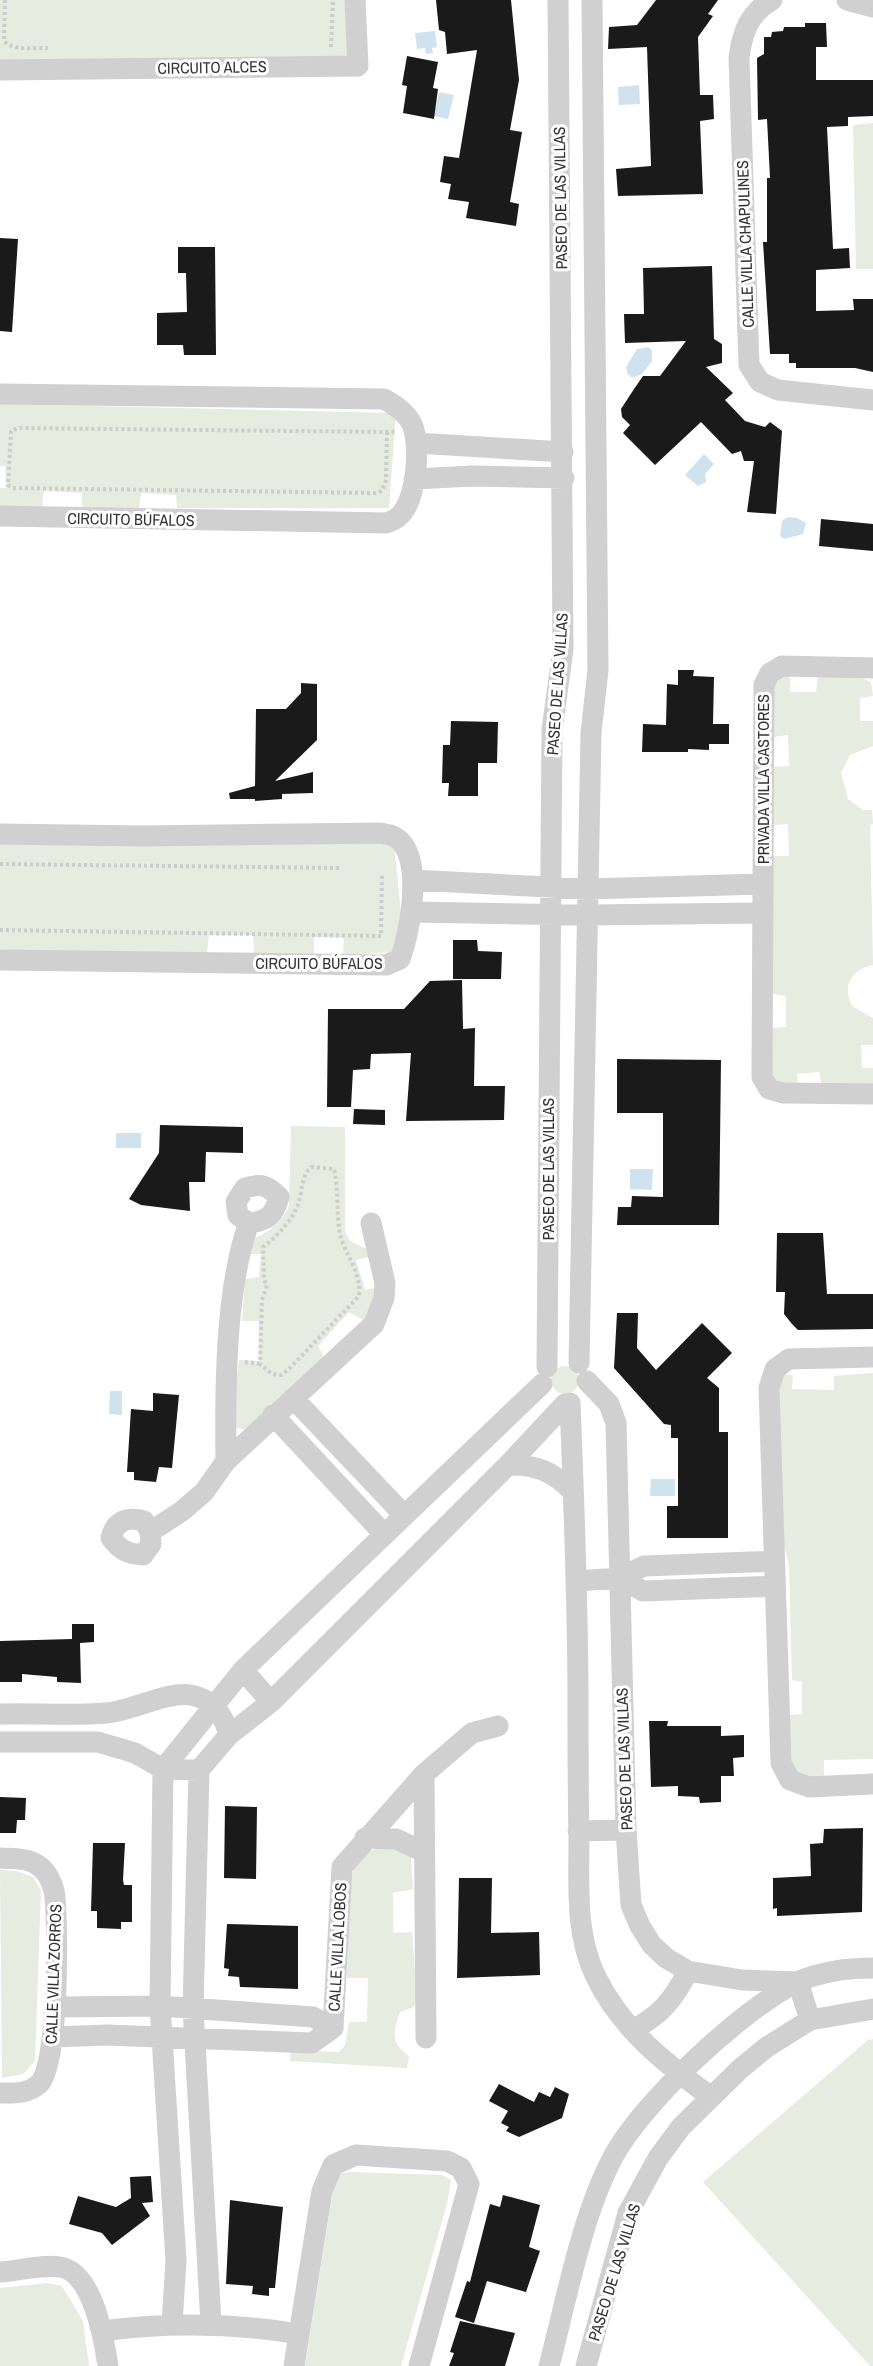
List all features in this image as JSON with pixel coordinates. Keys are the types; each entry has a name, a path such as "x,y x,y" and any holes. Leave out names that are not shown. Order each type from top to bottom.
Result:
{"street":[{"name":"CIRCUITO ALCES","path":"0,70 358,66 355,0"},
{"name":"PASEO DE LAS VILLAS","path":"545,1375 552,730 563,649 564,478 558,0"},
{"name":"PASEO DE LAS VILLAS","path":"592,0 598,670 591,733 586,915 583,1372 609,1404 615,1423 626,1830 631,1905 652,1945 666,1959 688,1971 742,1980 798,1982"},
{"name":"CALLE VILLA CHAPULINES","path":"772,0 752,16 742,34 739,58 749,365 760,382 778,390 873,400"},
{"path":"847,0 873,7"},
{"path":"0,394 384,399 403,411 412,424 415,438 474,447 563,452"},
{"name":"CIRCUITO BÚFALOS","path":"0,516 386,523 398,518 411,497 415,438"},
{"path":"473,476 474,447"},
{"path":"414,478 473,476 564,478"},
{"name":"PRIVADA VILLA CASTORES","path":"873,668 782,666 770,673 764,685 762,913 762,1077 769,1089 783,1094 873,1094"},
{"name":"CIRCUITO BÚFALOS","path":"0,834 142,836 380,833 394,836 405,846 413,880 410,929 400,959 386,965 0,960"},
{"name":"PRIVADA VILLA CASTORES","path":"413,880 549,889 763,884"},
{"path":"470,884 471,913"},
{"path":"411,912 586,915 762,913"},
{"path":"226,1461 225,1398 235,1289 243,1240 249,1223"},
{"path":"150,1532 182,1512 197,1498 226,1461 273,1415 374,1324 384,1298 385,1283 371,1223"},
{"path":"873,1357 789,1359 775,1369 769,1388 781,1762 790,1779 809,1787 873,1784"},
{"path":"172,2324 176,2261 160,2006 163,1769 243,1671 562,1358 583,1372 583,1395 568,1403 271,1702 229,1735 199,1770 193,2009 205,2260 211,2324"},
{"path":"545,1375 552,1400 568,1403"},
{"path":"293,1398 404,1515"},
{"path":"568,1403 578,1581 578,1831 583,1940 595,1976 614,2008 632,2031 648,2049 711,2097"},
{"path":"273,1415 384,1534"},
{"path":"320,1466 339,1448"},
{"path":"508,1465 527,1464 545,1469 561,1479 573,1492"},
{"path":"578,1581 619,1578 644,1566 774,1561"},
{"path":"700,1564 702,1588"},
{"path":"619,1578 643,1591 775,1586"},
{"path":"243,1671 271,1702"},
{"path":"0,1713 105,1713 135,1708 179,1694 202,1698 214,1706 226,1722 229,1735"},
{"name":"CALLE VILLA LOBOS","path":"333,2028 339,1880 342,1867 365,1838 424,1774 472,1733 498,1726"},
{"path":"0,1742 98,1742 135,1754 163,1769 199,1770"},
{"path":"424,1774 426,2038"},
{"path":"578,1831 626,1830"},
{"path":"365,1838 396,1839 424,1852"},
{"name":"CALLE VILLA ZORROS","path":"0,1858 30,1859 46,1873 55,1896 53,2037 40,2083 26,2092 0,2093"},
{"path":"549,2366 596,2192 623,2140 680,2075 734,2024 798,1982 830,1972 873,1968"},
{"path":"632,2031 651,2020 667,2006 688,1971"},
{"path":"798,1982 810,2020"},
{"name":"CALLE VILLA LOBOS","path":"55,2007 160,2006 313,2017 333,2028"},
{"path":"106,2008 107,2034"},
{"name":"PASEO DE LAS VILLAS","path":"586,2366 628,2213 670,2142 711,2097 767,2047 810,2020 839,2013 873,2010"},
{"path":"270,2042 273,2014"},
{"name":"CALLE VILLA LOBOS","path":"53,2037 107,2034 312,2043 333,2028"},
{"path":"294,2366 322,2191 333,2165 356,2155 447,2161 461,2168 469,2184 419,2366"},
{"path":"176,2261 205,2260"},
{"path":"0,2272 60,2266 75,2273 85,2288 102,2331 108,2366"},
{"path":"102,2331 172,2324 211,2324 299,2334"}],"path":[{"path":"5,0 4,41 9,46 54,48"},
{"path":"321,51 331,47 333,39 333,0"},
{"path":"387,432 386,480 382,491 375,493 69,490 13,488 8,485 8,446 11,431 18,428 387,432 415,438"},
{"path":"0,864 340,868"},
{"path":"0,930 381,936 382,874"},
{"path":"244,1362 260,1364 272,1374 281,1375 358,1296 360,1288 355,1268 340,1236 334,1169 311,1167 306,1172 297,1206 280,1233 264,1247 264,1280 267,1285 262,1300 260,1364"}],"shaded area":[{"path":"0,0 351,0 352,61 0,63"},
{"path":"873,123 873,269 856,269 853,125"},
{"path":"0,404 396,413 389,508 177,508 176,495 141,493 139,510 82,508 82,493 44,491 42,506 0,506 0,488 6,488 5,466 0,466"},
{"path":"787,674 790,678 790,692 816,692 818,677 860,677 871,682 873,696 860,698 860,721 873,721 873,746 850,755 841,773 848,799 863,810 872,810 873,824 870,825 873,965 855,974 848,991 852,1006 873,1018 873,1045 861,1045 862,1068 873,1068 873,1086 822,1087 819,1072 797,1074 798,1088 770,1080 771,1028 786,1027 786,996 773,994 773,856 789,856 788,824 773,825 773,767 789,766 788,735 774,737 774,683"},
{"path":"0,841 394,842 402,924 394,952 343,955 344,938 314,937 314,954 254,953 253,935 209,935 207,953 0,950"},
{"path":"291,1126 345,1127 345,1231 350,1241 369,1250 369,1257 356,1260 365,1290 379,1287 365,1321 349,1312 318,1346 326,1360 249,1430 236,1428 231,1423 239,1360 259,1361 259,1321 242,1321 245,1279 259,1277 261,1254 249,1254 248,1240 273,1228 289,1206"},
{"path":"565,1366 575,1370 579,1380 575,1390 565,1394 555,1390 551,1380 555,1370"},
{"path":"873,1373 873,1759 824,1760 824,1777 798,1778 790,1762 790,1715 802,1714 802,1682 792,1680 789,1566 782,1537 779,1378 782,1374 793,1375 792,1389 834,1390 834,1376"},
{"path":"387,1845 411,1857 413,1889 393,1893 393,1933 412,1932 417,1997 414,2007 400,2012 395,2031 396,2042 409,2056 407,2068 290,2061 291,2050 339,2052 345,2045 349,2022 367,2022 368,1978 347,1978 349,1883 354,1869 362,1858 373,1850"},
{"path":"0,1870 16,1871 33,1877 41,1890 35,2061 23,2074 2,2078"},
{"path":"873,2039 873,2366 870,2366 703,2182 868,2040"},
{"path":"340,2173 442,2175 451,2180 447,2204 401,2366 305,2366 333,2190"},
{"path":"48,2283 62,2286 83,2321 89,2366 0,2366 0,2288"}],"water":[{"path":"435,31 437,47 432,48 433,53 426,54 425,48 417,49 415,33"},
{"path":"639,85 640,104 619,105 618,87"},
{"path":"439,92 454,95 448,119 434,116"},
{"path":"648,347 652,350 652,361 642,374 632,378 627,373 626,367 637,349"},
{"path":"704,454 714,464 705,474 706,482 698,486 685,475"},
{"path":"788,517 797,518 806,523 803,534 784,539 780,536 782,521"},
{"path":"116,1133 141,1133 141,1148 116,1148"},
{"path":"630,1169 653,1169 652,1190 630,1189"},
{"path":"110,1391 122,1391 122,1415 109,1414"},
{"path":"651,1479 675,1479 675,1496 650,1496"}],"building":[{"path":"436,0 511,0 519,80 510,130 522,132 510,202 519,204 516,226 466,218 469,202 448,199 451,184 440,182 444,156 459,158 477,50 447,54 445,32 439,30"},
{"path":"656,0 718,0 708,14 713,16 698,37 700,95 713,95 714,119 700,121 703,194 618,196 616,169 651,166 647,47 608,49 609,27 637,25"},
{"path":"805,23 826,23 827,47 816,47 816,80 873,80 873,116 848,117 848,126 827,127 833,249 849,248 850,268 816,270 816,311 854,310 853,299 873,299 873,372 855,368 796,368 796,363 789,363 789,354 770,354 763,242 767,242 767,178 770,178 767,119 758,120 757,58 764,54 764,37 771,37 772,32 783,31 784,27 805,27"},
{"path":"407,56 438,62 433,88 438,89 434,119 403,113 407,86 402,85"},
{"path":"0,238 18,239 12,332 0,331"},
{"path":"178,247 215,247 216,355 184,355 183,345 157,345 157,313 187,312 186,273 178,273"},
{"path":"712,266 714,339 722,344 722,363 706,367 733,393 725,400 745,421 765,427 770,422 782,431 776,514 747,512 754,461 744,461 741,451 732,454 701,422 655,465 623,433 630,425 622,417 621,409 634,389 643,376 660,376 686,341 625,343 624,314 644,314 643,268"},
{"path":"821,519 873,524 873,551 819,546"},
{"path":"678,670 694,670 693,676 714,677 713,724 729,724 729,744 709,744 709,750 688,749 688,752 642,752 643,724 666,725 667,684 678,685"},
{"path":"301,683 317,684 317,740 275,781 313,772 313,793 282,794 282,799 255,801 255,799 230,799 229,793 255,786 256,709 286,709 301,693"},
{"path":"451,721 498,722 497,763 478,763 478,796 448,796 449,783 442,783 443,745 450,745"},
{"path":"453,940 477,940 478,951 502,952 501,979 453,979"},
{"path":"462,980 463,1029 475,1028 474,1086 505,1086 504,1120 406,1121 411,1053 371,1054 370,1069 353,1070 351,1107 327,1107 328,1009 404,1009 430,981"},
{"path":"617,1059 721,1060 719,1225 617,1225 618,1207 631,1207 632,1196 663,1197 663,1113 617,1113"},
{"path":"354,1109 385,1110 385,1125 353,1124"},
{"path":"160,1125 243,1127 243,1153 206,1152 205,1182 189,1182 190,1211 141,1205 129,1199 159,1153"},
{"path":"777,1233 823,1233 827,1294 873,1294 873,1329 798,1330 792,1324 784,1314 785,1292 776,1292"},
{"path":"617,1313 638,1313 637,1348 656,1370 702,1323 732,1353 707,1378 719,1388 719,1432 728,1432 728,1538 667,1538 667,1506 678,1506 678,1438 671,1438 671,1425 664,1424 614,1368"},
{"path":"153,1393 179,1395 172,1468 159,1467 156,1482 134,1480 134,1472 127,1472 131,1409 153,1411"},
{"path":"72,1624 94,1624 94,1642 80,1643 81,1683 57,1682 57,1677 22,1674 22,1682 0,1682 0,1641 72,1639"},
{"path":"649,1721 668,1721 667,1726 721,1726 721,1736 744,1735 744,1757 733,1758 734,1776 721,1776 721,1802 700,1803 699,1797 678,1796 678,1786 651,1787"},
{"path":"0,1797 26,1798 25,1820 17,1820 16,1833 0,1833"},
{"path":"225,1806 257,1807 256,1879 224,1878"},
{"path":"863,1828 862,1912 777,1916 777,1908 773,1909 773,1878 811,1876 810,1844 823,1843 824,1829"},
{"path":"93,1843 125,1843 123,1880 124,1885 132,1885 132,1922 121,1922 121,1929 97,1928 97,1911 91,1911"},
{"path":"459,1878 492,1878 491,1933 539,1932 540,1975 457,1978"},
{"path":"227,1924 298,1926 298,1989 240,1987 239,1977 228,1976 229,1969 224,1968"},
{"path":"499,2084 534,2102 539,2092 550,2097 555,2087 569,2094 562,2118 519,2137 506,2131 509,2127 501,2123 508,2111 489,2101"},
{"path":"151,2176 153,2202 142,2203 150,2216 112,2245 102,2233 69,2224 78,2196 116,2207 131,2198 130,2177"},
{"path":"503,2195 540,2205 529,2247 540,2251 526,2292 487,2281 474,2323 455,2317 467,2281 470,2282 490,2204 500,2207"},
{"path":"230,2200 283,2207 275,2288 269,2288 269,2296 252,2294 253,2286 226,2284"},
{"path":"460,2321 515,2333 505,2366 449,2366 454,2353 450,2352"}]}
